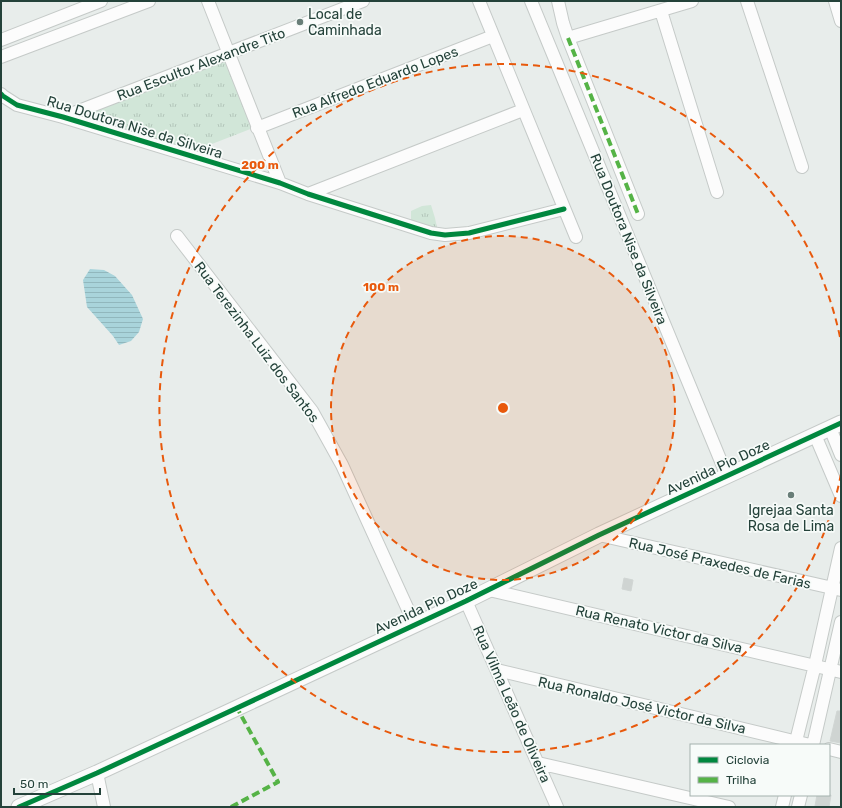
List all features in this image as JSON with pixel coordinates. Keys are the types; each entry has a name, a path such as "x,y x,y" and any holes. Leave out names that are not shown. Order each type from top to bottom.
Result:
{"street":[{"path":"1,40 100,1"},
{"path":"1,57 149,1"},
{"path":"208,1 280,183"},
{"name":"Rua Escultor Alexandre Tito","path":"62,117 363,1"},
{"path":"478,1 576,237"},
{"name":"Rua Doutora Nise da Silveira","path":"531,1 727,476"},
{"path":"558,1 568,38 638,214"},
{"path":"568,38 692,1"},
{"path":"747,1 802,167"},
{"path":"837,5 841,21"},
{"path":"660,11 717,192"},
{"name":"Rua Alfredo Eduardo Lopes","path":"257,128 493,36"},
{"name":"Rua Doutora Nise da Silveira","path":"1,94 17,105 62,117 280,183 308,194 431,233 445,235 469,233 564,209"},
{"path":"308,194 523,110"},
{"name":"Rua Terezinha Luiz dos Santos","path":"177,236 312,411 342,465 415,625"},
{"path":"835,426 841,455"},
{"name":"Avenida Pio Doze","path":"19,807 97,774 466,601 599,535 835,426"},
{"path":"815,435 841,496"},
{"name":"Rua José Praxedes de Farias","path":"599,535 837,589"},
{"path":"796,743 815,665 837,589 841,548"},
{"name":"Rua Renato Victor da Silva","path":"489,590 815,665 835,671"},
{"name":"Rua Vilma Leão de Oliveira","path":"466,601 557,807"},
{"path":"811,744 835,671 841,622"},
{"name":"Rua Ronaldo José Victor da Silva","path":"497,670 796,743"},
{"path":"830,750 841,752"},
{"path":"538,763 729,807"},
{"path":"97,774 104,807"},
{"path":"782,807 785,796"},
{"path":"798,807 801,796"}],"green space":[{"path":"225,57 253,128 181,156 64,119"},
{"path":"431,205 437,228 411,220 411,211 422,206"}],"water":[{"path":"90,269 104,270 115,276 132,295 143,319 139,332 131,341 119,345 113,336 87,307 83,280"}],"building":[{"path":"624,578 633,580 631,591 622,589"},
{"path":"837,711 841,711 841,743 830,741"},
{"path":"831,795 829,807 815,806 817,796"}],"marked path":[{"path":"568,38 638,214"},
{"path":"231,807 278,782 237,708"}],"cycle path":[{"path":"1,94 17,105 63,117 280,183 308,194 431,233 445,235 469,233 564,209"},
{"path":"19,807 97,773 237,708 466,601 599,535 841,423"}],"place":[{"name":"Local de Caminhada","path":"300,22"},
{"name":"Igrejaa Santa Rosa de Lima","path":"791,495"}]}
